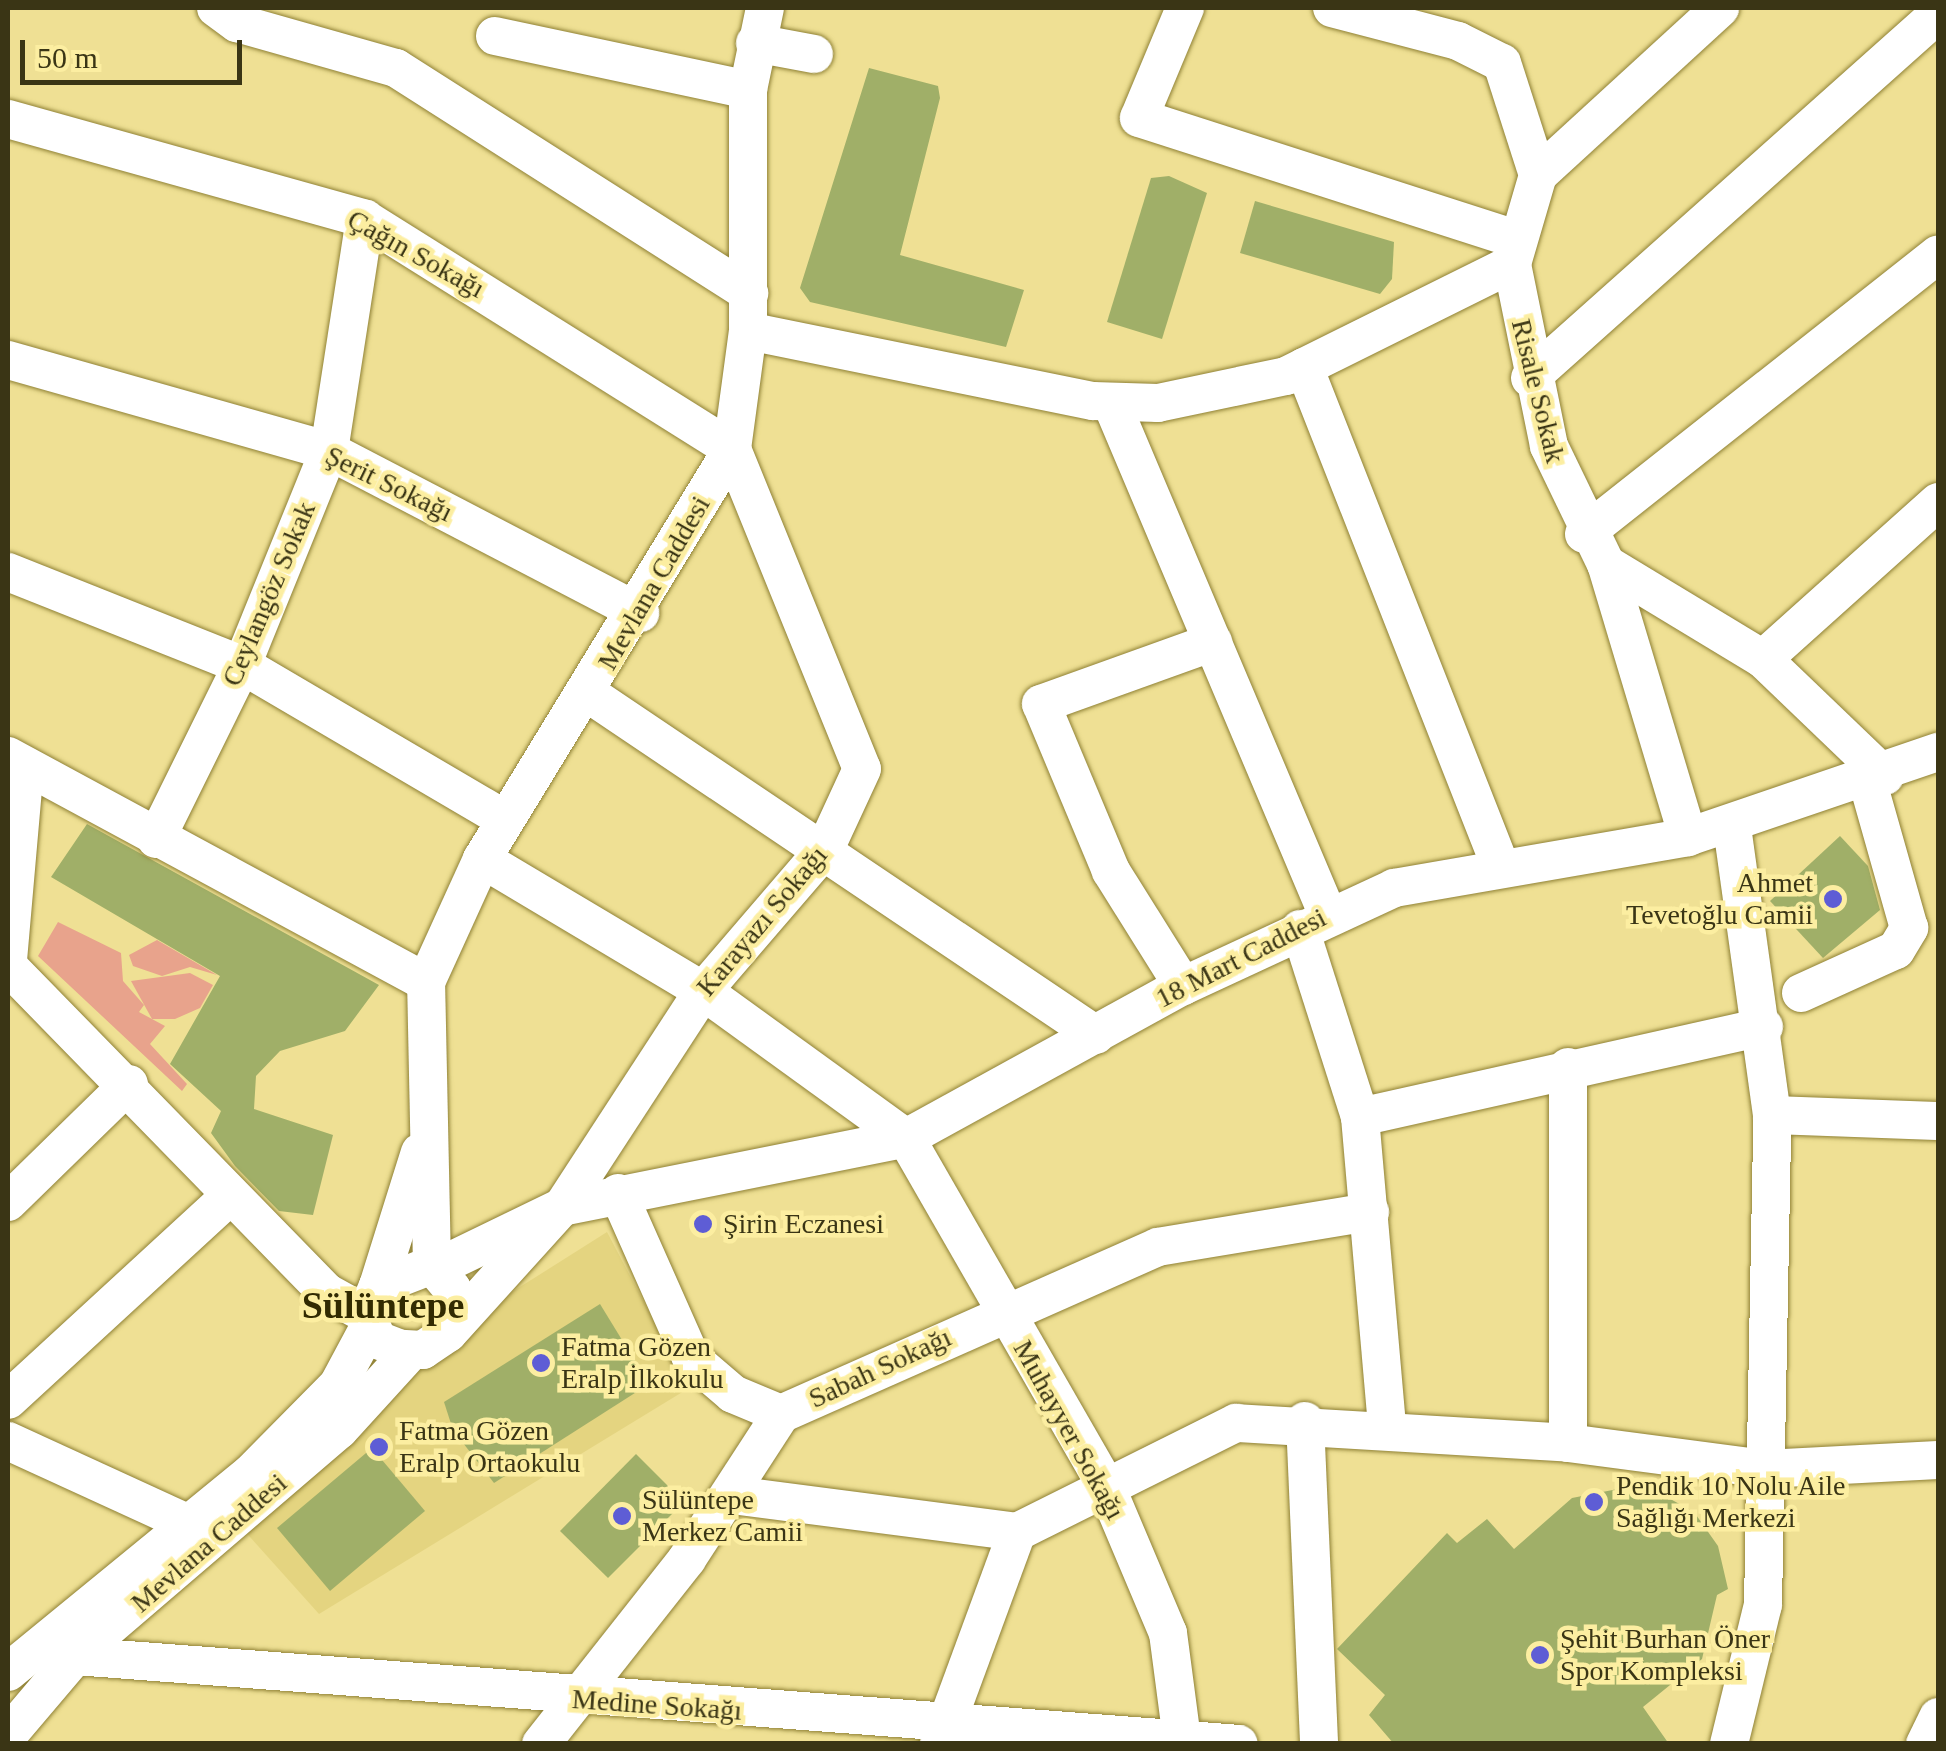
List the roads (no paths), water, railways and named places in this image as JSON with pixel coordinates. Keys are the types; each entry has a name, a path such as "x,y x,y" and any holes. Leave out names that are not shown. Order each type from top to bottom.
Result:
{"street":[{"path":"216,8 237,23 396,68 748,293"},
{"path":"1185,8 1139,118 1513,252"},
{"path":"1332,8 1458,41 1502,63 1538,174"},
{"name":"Risale Sokak","path":"1688,837 1595,549 1530,378 1513,252 1538,174 1720,8"},
{"path":"1530,378 1938,14"},
{"path":"760,25 814,54"},
{"name":"Mevlana Caddesi","path":"8,1736 75,1656 325,1443 411,1351 437,1343 456,1322 435,1266 426,982 482,859 640,613 732,449 748,330 748,90 760,25"},
{"path":"494,36 748,90"},
{"name":"Çağın Sokağı","path":"8,119 364,219 732,449"},
{"name":"Ceylangöz Sokak","path":"156,839 242,665 329,451 364,219"},
{"path":"748,330 1111,402 1225,395 1304,367 1513,252"},
{"path":"1801,993 1896,950 1908,928 1909,905 1876,780 1763,659 1595,549 1938,254"},
{"name":"Şerit Sokağı","path":"8,360 329,451 640,613"},
{"path":"1304,367 1500,865"},
{"path":"1111,402 1213,642 1314,921 1360,1117 1387,1427"},
{"name":"Karayazı Sokağı","path":"456,1322 562,1207 703,990 825,850 862,770 732,449"},
{"path":"1763,659 1938,502"},
{"path":"8,572 242,665 505,819"},
{"path":"1183,986 1112,872 1040,704 1213,642"},
{"path":"589,694 1096,1035"},
{"name":"18 Mart Caddesi","path":"371,1307 435,1266 562,1207 906,1138 1183,986 1314,921 1500,865 1688,837 1732,826 1876,780 1938,752"},
{"path":"411,1351 371,1307 326,1292 230,1196 130,1084 8,963 16,761 426,982"},
{"path":"1730,1744 1763,1604 1772,1116 1764,1027 1732,826"},
{"path":"482,859 703,990 906,1138"},
{"path":"1360,1117 1568,1067 1764,1027"},
{"path":"1568,1067 1568,1442"},
{"path":"8,1202 130,1084"},
{"path":"1772,1116 1938,1121"},
{"name":"Mevlana Caddesi","path":"8,1672 187,1523 338,1385 371,1307 430,1121"},
{"name":"Muhayyer Sokağı","path":"906,1138 1002,1312 1105,1484 1168,1633 1182,1739"},
{"path":"618,1194 691,1358 734,1394 781,1414"},
{"path":"8,1400 230,1196"},
{"name":"Sabah Sokağı","path":"541,1744 732,1495 781,1414 1002,1312 1158,1247 1370,1212"},
{"path":"732,1495 1017,1532 1105,1484 1236,1424 1305,1422 1568,1442 1766,1469 1938,1460"},
{"path":"1305,1422 1318,1744"},
{"path":"8,1440 187,1523"},
{"path":"944,1734 1017,1532"},
{"name":"Medine Sokağı","path":"75,1656 944,1734 1182,1739 1240,1744"},
{"path":"1925,1744 1938,1717"}],"place":[{"name":"Ahmet Tevetoğlu Camii","path":"1833,899"},
{"name":"Şirin Eczanesi","path":"703,1224"},
{"name":"Fatma Gözen Eralp İlkokulu","path":"541,1363"},
{"name":"Fatma Gözen Eralp Ortaokulu","path":"379,1447"},
{"name":"Pendik 10 Nolu Aile Sağlığı Merkezi","path":"1594,1502"},
{"name":"Sülüntepe Merkez Camii","path":"622,1516"},
{"name":"Şehit Burhan Öner Spor Kompleksi","path":"1540,1655"}],"district":[{"name":"Sülüntepe","path":"383,1306"}]}
